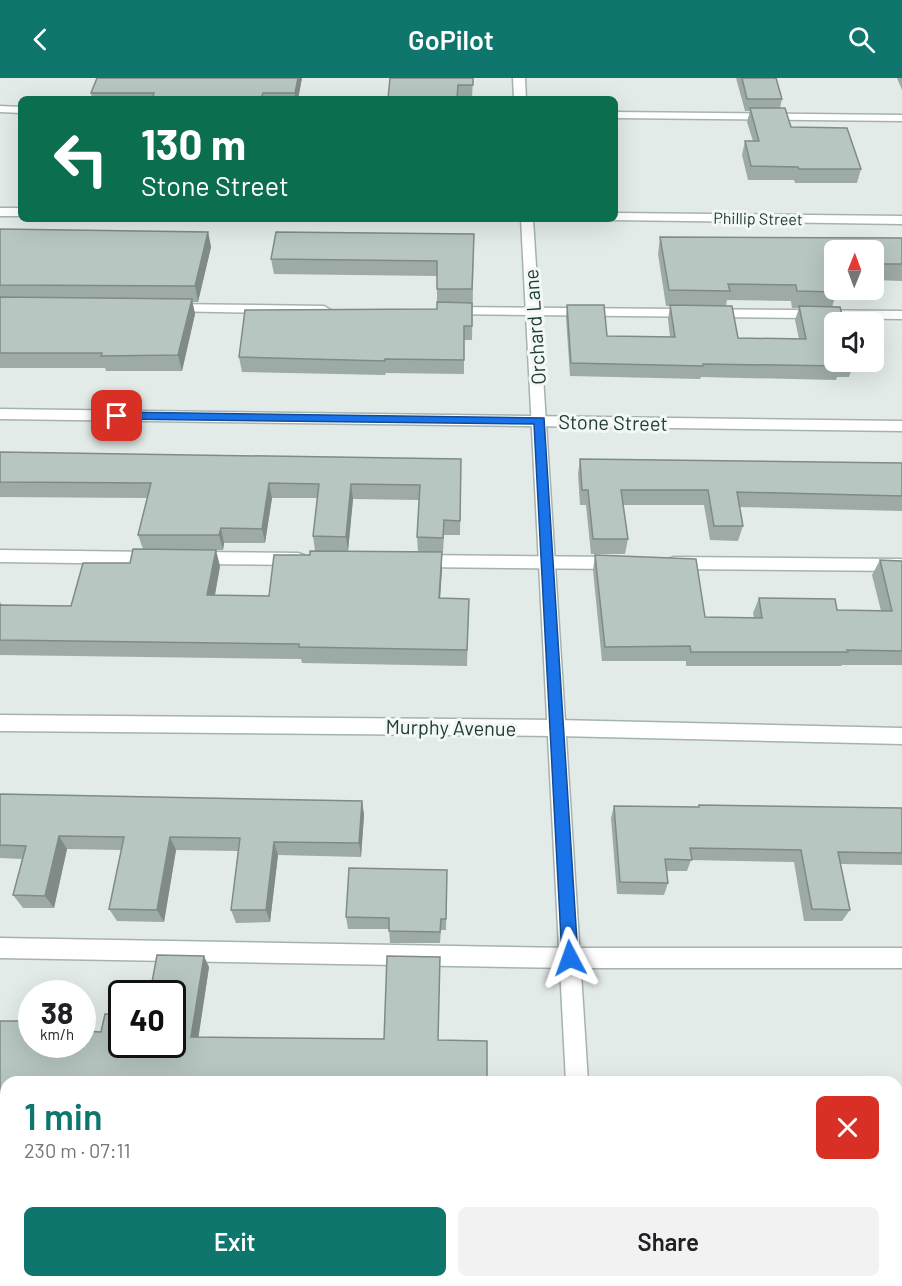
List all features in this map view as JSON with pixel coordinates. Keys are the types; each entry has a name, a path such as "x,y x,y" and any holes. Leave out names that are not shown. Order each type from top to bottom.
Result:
{"street":[{"path":"519,78 520,96"},
{"path":"0,109 18,110"},
{"path":"618,115 902,118"},
{"path":"0,212 18,212"},
{"name":"Phillip Street","path":"618,217 902,220"},
{"name":"Orchard Lane","path":"527,222 577,1076"},
{"path":"154,308 343,310"},
{"path":"438,311 902,315"},
{"name":"Stone Street","path":"0,414 902,426"},
{"path":"0,556 309,559"},
{"path":"405,560 630,563"},
{"path":"654,563 902,566"},
{"name":"Murphy Avenue","path":"0,723 556,728 902,736"},
{"path":"0,948 570,958 902,958"}],"building":[{"path":"97,78 298,78 295,93 263,93 262,96 153,96 154,93 91,93"},
{"path":"390,78 473,78 473,85 458,85 457,96 388,96"},
{"path":"742,78 776,78 782,99 747,99"},
{"path":"750,108 785,108 791,127 847,128 861,169 751,166 745,141 759,141"},
{"path":"0,229 208,232 195,286 0,285"},
{"path":"276,232 474,234 472,289 437,289 437,261 271,259"},
{"path":"660,237 902,238 902,264 884,264 884,240 824,240 824,292 797,291 796,285 728,284 730,291 669,290"},
{"path":"0,297 192,299 178,355 101,356 102,353 0,353"},
{"path":"437,302 472,303 472,326 464,326 464,360 385,359 385,361 239,357 245,310 437,309"},
{"path":"567,305 604,305 607,336 675,337 670,305 732,306 738,338 806,339 799,306 840,307 841,312 824,312 824,366 571,363"},
{"path":"0,452 461,459 460,521 444,520 443,538 417,537 420,485 351,484 346,537 313,536 319,484 269,483 262,529 221,528 219,535 138,535 151,483 0,482"},
{"path":"580,459 902,463 902,496 737,492 743,526 714,526 708,490 621,490 628,539 593,539 588,490 582,490"},
{"path":"133,549 216,550 207,595 269,596 274,555 310,555 310,551 442,552 439,598 469,599 467,650 299,647 299,644 0,640 0,605 71,606 83,563 130,563"},
{"path":"595,555 696,559 705,617 762,618 759,598 835,599 837,610 892,611 880,560 902,561 902,651 691,652 690,646 605,647"},
{"path":"0,794 362,801 359,843 274,842 266,910 231,910 240,838 170,837 157,910 109,909 124,837 59,836 45,896 13,895 26,846 0,845"},
{"path":"699,805 902,808 902,853 838,852 850,910 812,909 801,850 690,848 692,860 665,859 668,883 620,882 614,806 699,807"},
{"path":"349,868 447,870 446,919 441,919 440,932 389,931 389,918 346,917"},
{"path":"157,955 204,956 191,1037 384,1039 387,956 440,957 438,1040 487,1041 487,1076 0,1076 0,1021 18,1021 18,1058 96,1058 96,1032 101,1032 105,1014 108,1014 108,1058 186,1058 186,980 152,980"}],"route":[{"path":"117,416 540,421 570,958"}]}
